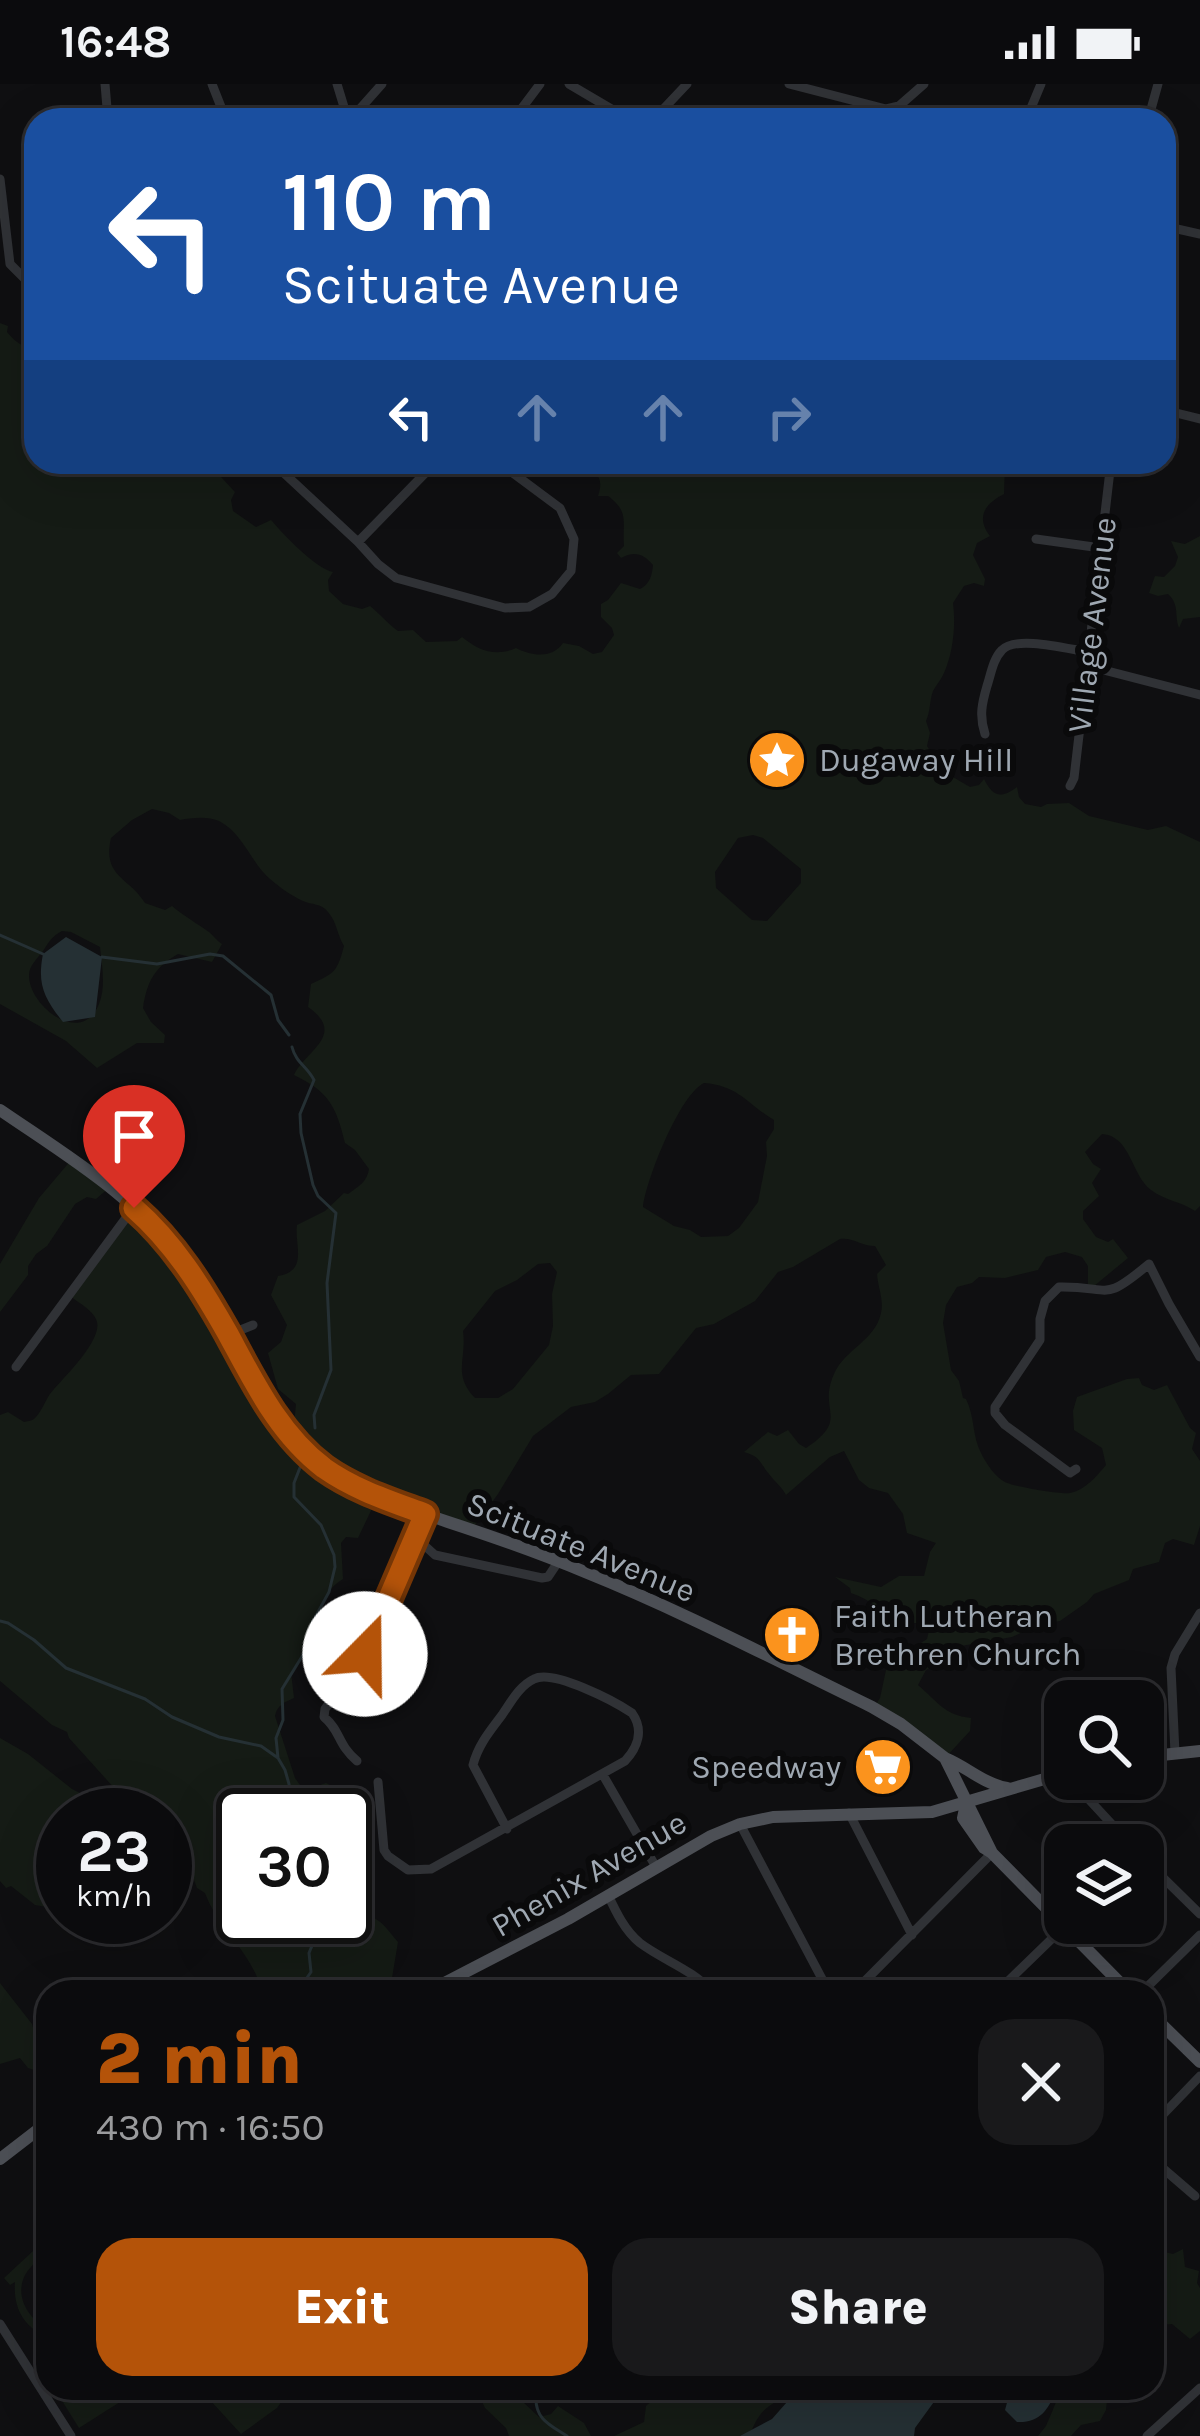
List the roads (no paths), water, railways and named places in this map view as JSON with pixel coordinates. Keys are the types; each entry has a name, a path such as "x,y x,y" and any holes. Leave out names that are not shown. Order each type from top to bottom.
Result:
{"main road":[{"name":"Scituate Avenue","path":"0,1110 107,1184 158,1231 186,1266 265,1400 303,1449 346,1482 640,1595 901,1724 945,1758 992,1853 1044,1905"},
{"path":"1164,1755 1197,1755"},
{"path":"945,1758 988,1782 1014,1789"},
{"name":"Phenix Avenue","path":"451,1980 711,1836 740,1825 773,1817 932,1812 1044,1781"},
{"name":"Scituate Avenue","path":"1083,1944 1118,1980"},
{"path":"1164,2027 1200,2062"},
{"path":"0,2159 36,2131"}],"street":[{"path":"360,108 382,84"},
{"path":"569,84 610,108"},
{"path":"664,108 687,84"},
{"path":"789,84 882,108"},
{"path":"890,108 924,84"},
{"path":"0,178 10,264 24,278"},
{"path":"285,474 387,572 408,584 505,608 529,607 552,593 571,571 574,539 560,508 514,474"},
{"path":"358,542 424,474"},
{"name":"Village Avenue","path":"1070,787 1110,474"},
{"path":"1036,539 1101,548"},
{"path":"985,734 981,709 994,661 1006,645 1088,652"},
{"path":"1088,666 1200,694"},
{"path":"16,1367 134,1208"},
{"path":"1076,1469 1070,1473 995,1413 1040,1340 1045,1301 1059,1287 1105,1293 1120,1288 1149,1264 1200,1357"},
{"path":"228,1335 253,1325"},
{"path":"357,1761 339,1743 335,1726 324,1717 326,1709 365,1654 425,1514"},
{"path":"414,1536 436,1555 542,1578 558,1562"},
{"path":"1175,1754 1171,1668 1200,1613"},
{"path":"378,1782 384,1850 408,1870 431,1870 507,1829 625,1761 639,1734 636,1718 621,1706 560,1679 537,1677 519,1691 477,1749 473,1765 507,1829"},
{"path":"603,1775 656,1867"},
{"path":"1089,1800 1112,1824"},
{"path":"849,1813 912,1935"},
{"path":"740,1825 824,1980"},
{"path":"866,1980 992,1853"},
{"path":"1164,1879 1200,1914"},
{"path":"608,1895 637,1941 699,1980"},
{"path":"1154,1980 1200,1935"},
{"path":"1009,1980 1046,1944"},
{"path":"1164,2114 1200,2076"},
{"path":"1164,2169 1195,2196"},
{"path":"0,2324 36,2381"},
{"path":"1147,2436 1200,2388"},
{"path":"48,2400 71,2436"}],"waterway":[{"path":"0,935 43,954"},
{"path":"102,957 157,964 223,956 271,995 278,1020 289,1035"},
{"path":"292,1047 314,1080 300,1114 313,1185 336,1213 327,1283 331,1370 314,1415 315,1428"},
{"path":"278,1758 282,1689 306,1650 335,1567 321,1525 294,1497 303,1460"},
{"path":"0,1621 34,1640 66,1668 145,1699 172,1717 219,1737 261,1746 278,1758 289,1788"},
{"path":"305,1980 311,1972 313,1944"},
{"path":"536,2400 541,2416 567,2436"}],"place":[{"name":"Dugaway Hill","path":"777,760"},
{"name":"Faith Lutheran Brethren Church","path":"792,1635"},
{"name":"Speedway","path":"883,1767"}]}
